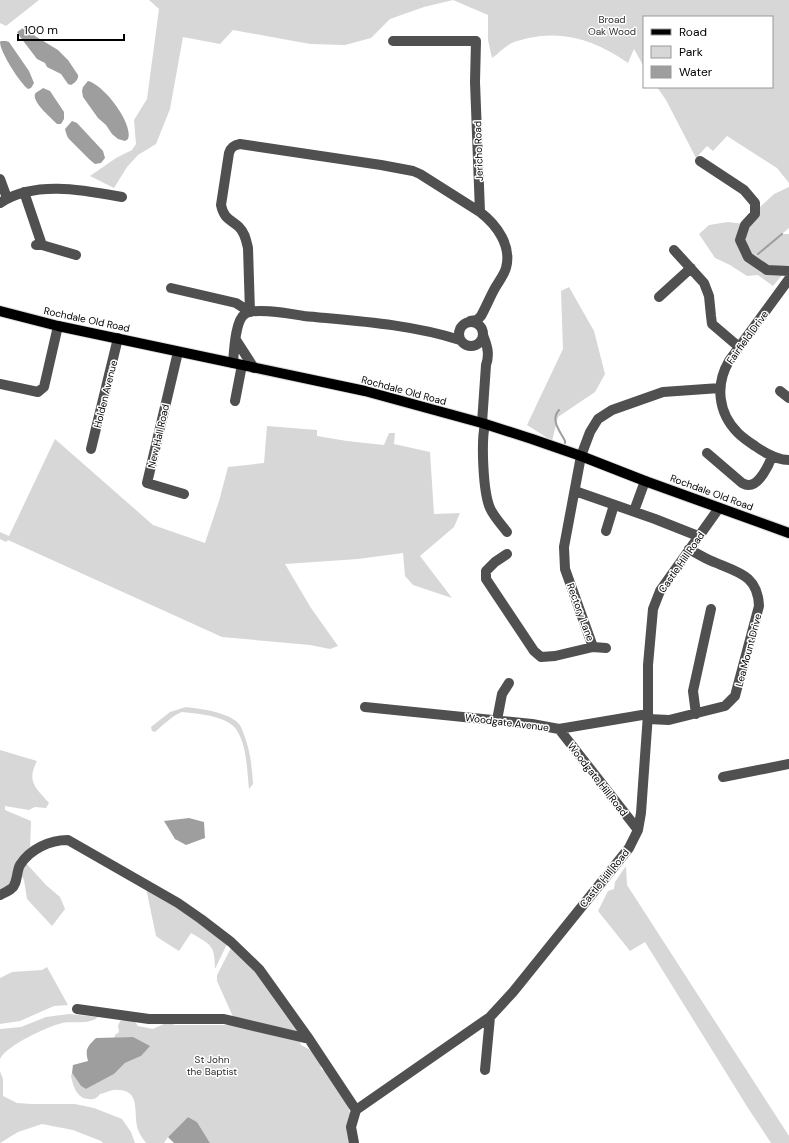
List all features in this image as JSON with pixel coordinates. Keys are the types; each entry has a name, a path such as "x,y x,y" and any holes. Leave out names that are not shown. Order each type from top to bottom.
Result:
{"main road":[{"name":"Rochdale Old Road","path":"0,311 58,326 366,391 484,424 581,456 645,481 789,533"}],"street":[{"name":"Jericho Road","path":"393,41 476,41 475,82 480,212"},
{"path":"250,312 248,248 246,240 240,228 224,220 221,205 230,148 240,144 382,164 413,171 487,217 500,232 504,242 507,251 506,268 481,316 477,320 466,322 460,328 460,340"},
{"path":"700,160 744,190 755,203 755,214 745,225 740,240 748,258 767,270 789,272"},
{"path":"0,179 4,200 24,192 55,188 88,190 122,197"},
{"path":"24,192 39,245 76,255"},
{"path":"674,250 704,283 709,296 712,324 739,347"},
{"path":"659,297 691,268"},
{"name":"Fairfield Drive","path":"789,279 729,361 724,370 720,388 722,408 732,426 738,433 762,451 772,456 789,460"},
{"path":"171,288 236,304 250,312"},
{"path":"471,346 479,343 481,339 491,298"},
{"path":"235,401 237,364 236,340 240,320 243,315 250,312 274,312 382,324 424,331 460,340 471,346 482,354 486,365"},
{"path":"470,322 478,324 483,333 488,353 486,365 483,433 485,490 490,509 507,532"},
{"path":"0,384 38,392 44,387 58,326"},
{"name":"Holden Avenue","path":"91,449 118,338"},
{"path":"236,340 254,368"},
{"name":"New Hall Road","path":"178,352 147,483 184,494"},
{"name":"Rectory Lane","path":"507,554 495,562 486,571 486,579 534,651 541,657 555,656 593,647 565,569 564,547 581,456 590,432 598,419 612,410 663,392 720,388"},
{"path":"707,452 742,483 749,485 757,483 769,464 772,456"},
{"path":"634,511 645,481"},
{"path":"575,491 634,511 698,536"},
{"path":"606,531 612,522 614,505"},
{"name":"Castle Hill Road","path":"356,1110 490,1017 513,992 629,848 638,830 641,814 648,717 648,665 653,609 660,592 719,508"},
{"name":"Lea Mount Drive","path":"648,717 669,720 725,706 735,696 760,606 757,592 751,581 745,575 708,560 690,549"},
{"path":"696,714 693,691 711,610"},
{"path":"593,647 606,648"},
{"path":"497,720 502,694 509,683"},
{"name":"Woodgate Avenue","path":"365,707 497,720 559,729 648,717"},
{"name":"Woodgate Hill Road","path":"559,729 638,830"},
{"path":"723,777 789,764"},
{"path":"0,895 12,888 19,866 30,853 44,845 68,840 178,903 201,919 232,942 259,969 309,1038 356,1110 351,1127 354,1143"},
{"path":"77,1009 150,1019 224,1019 309,1038"},
{"path":"485,1070 490,1017"}],"green space":[{"path":"0,0 39,0 6,26 0,23"},
{"path":"149,0 453,0 424,7 390,19 371,38 345,45 310,44 233,30 220,44 183,37 170,109 156,144 138,155 127,167 114,188 90,176 116,158 132,150 136,144 134,120 147,99 159,9"},
{"name":"Broad Oak Wood","path":"453,0 789,0 789,183 777,168 727,136 713,151 707,146 696,158 666,100 658,88 773,88 773,16 643,16 643,65 634,49 628,63 605,49 593,44 569,37 556,36 543,36 516,41 508,45 492,58 488,40 488,15"},
{"path":"789,187 789,228 782,234 789,234 789,267 767,268 750,257 743,240 747,227 758,216 760,207 774,194"},
{"path":"728,222 744,224 747,259 783,274 773,286 758,275 747,276 730,265 715,258 699,234 709,225"},
{"path":"569,287 594,331 605,374 595,392 558,417 552,441 527,425 563,349 561,291"},
{"path":"267,426 317,430 317,436 384,445 389,433 395,433 394,444 430,452 434,514 460,513 454,527 420,556 452,598 413,585 405,576 403,553 358,559 285,564 311,608 338,646 330,649 310,645 222,637 8,540 6,542 0,539 0,532 9,536 55,439 153,525 205,543 219,501 228,467 264,463"},
{"path":"186,707 222,714 240,725 249,751 251,764 253,784 249,789 246,758 240,735 232,725 222,719 182,712 171,718 155,732 152,731 151,727 170,712"},
{"path":"0,750 37,761 32,774 34,784 49,803 46,808 35,807 29,810 5,806 5,810 31,821 30,851 11,883 0,892"},
{"path":"25,862 46,885 60,897 65,909 52,926 27,899 24,880 20,873"},
{"path":"626,866 627,885 789,1136 789,1143 771,1143 645,942 630,951 598,911 608,891 614,889 615,882"},
{"path":"146,888 171,901 227,944 215,969 213,950 207,943 191,933 179,951 156,936"},
{"path":"232,946 253,967 300,1034 234,1019 217,981 217,975"},
{"path":"47,967 68,1005 54,1006 20,1021 0,1024 0,978 12,972 42,970"},
{"path":"69,1014 98,1017 91,1021 66,1022 47,1028 28,1037 11,1048 0,1059 0,1029 21,1027 46,1017"},
{"name":"St John the Baptist","path":"129,1019 135,1022 138,1026 153,1029 168,1022 175,1025 231,1025 300,1042 301,1045 316,1054 320,1060 321,1069 329,1074 346,1099 351,1116 351,1143 210,1143 197,1122 188,1117 164,1143 146,1143 138,1128 135,1103 130,1094 125,1091 114,1090 100,1094 94,1099 81,1097 76,1091 71,1076 72,1073 81,1086 86,1089 114,1074 125,1063 141,1056 133,1037 114,1038 119,1032 118,1026 120,1021"},
{"path":"0,1071 3,1079 3,1096 17,1103 75,1104 94,1108 122,1119 131,1132 135,1143 103,1143 73,1130 42,1124 18,1132 0,1143"}],"water":[{"path":"23,28 26,28 35,36 58,50 68,60 78,75 75,82 71,85 68,84 61,74 47,67 45,63 37,59 17,32"},
{"path":"1,41 9,42 29,71 34,83 31,88 28,89 24,86 11,67 3,53"},
{"path":"88,81 101,89 109,97 122,115 129,132 128,139 125,141 118,139 112,134 83,97 83,87"},
{"path":"43,88 50,91 64,112 64,119 61,124 57,124 36,101 36,92"},
{"path":"72,121 77,123 103,151 105,158 101,163 95,164 69,139 65,129"},
{"path":"189,818 204,822 205,838 186,845 175,839 164,821"},
{"path":"133,1037 150,1046 141,1056 125,1063 114,1074 86,1089 81,1086 72,1073 73,1065 88,1061 88,1048 96,1038"},
{"path":"188,1117 197,1122 210,1143 174,1143 168,1137"}],"waterway":[{"path":"758,254 782,234"},
{"path":"559,410 555,418 565,443"}]}
